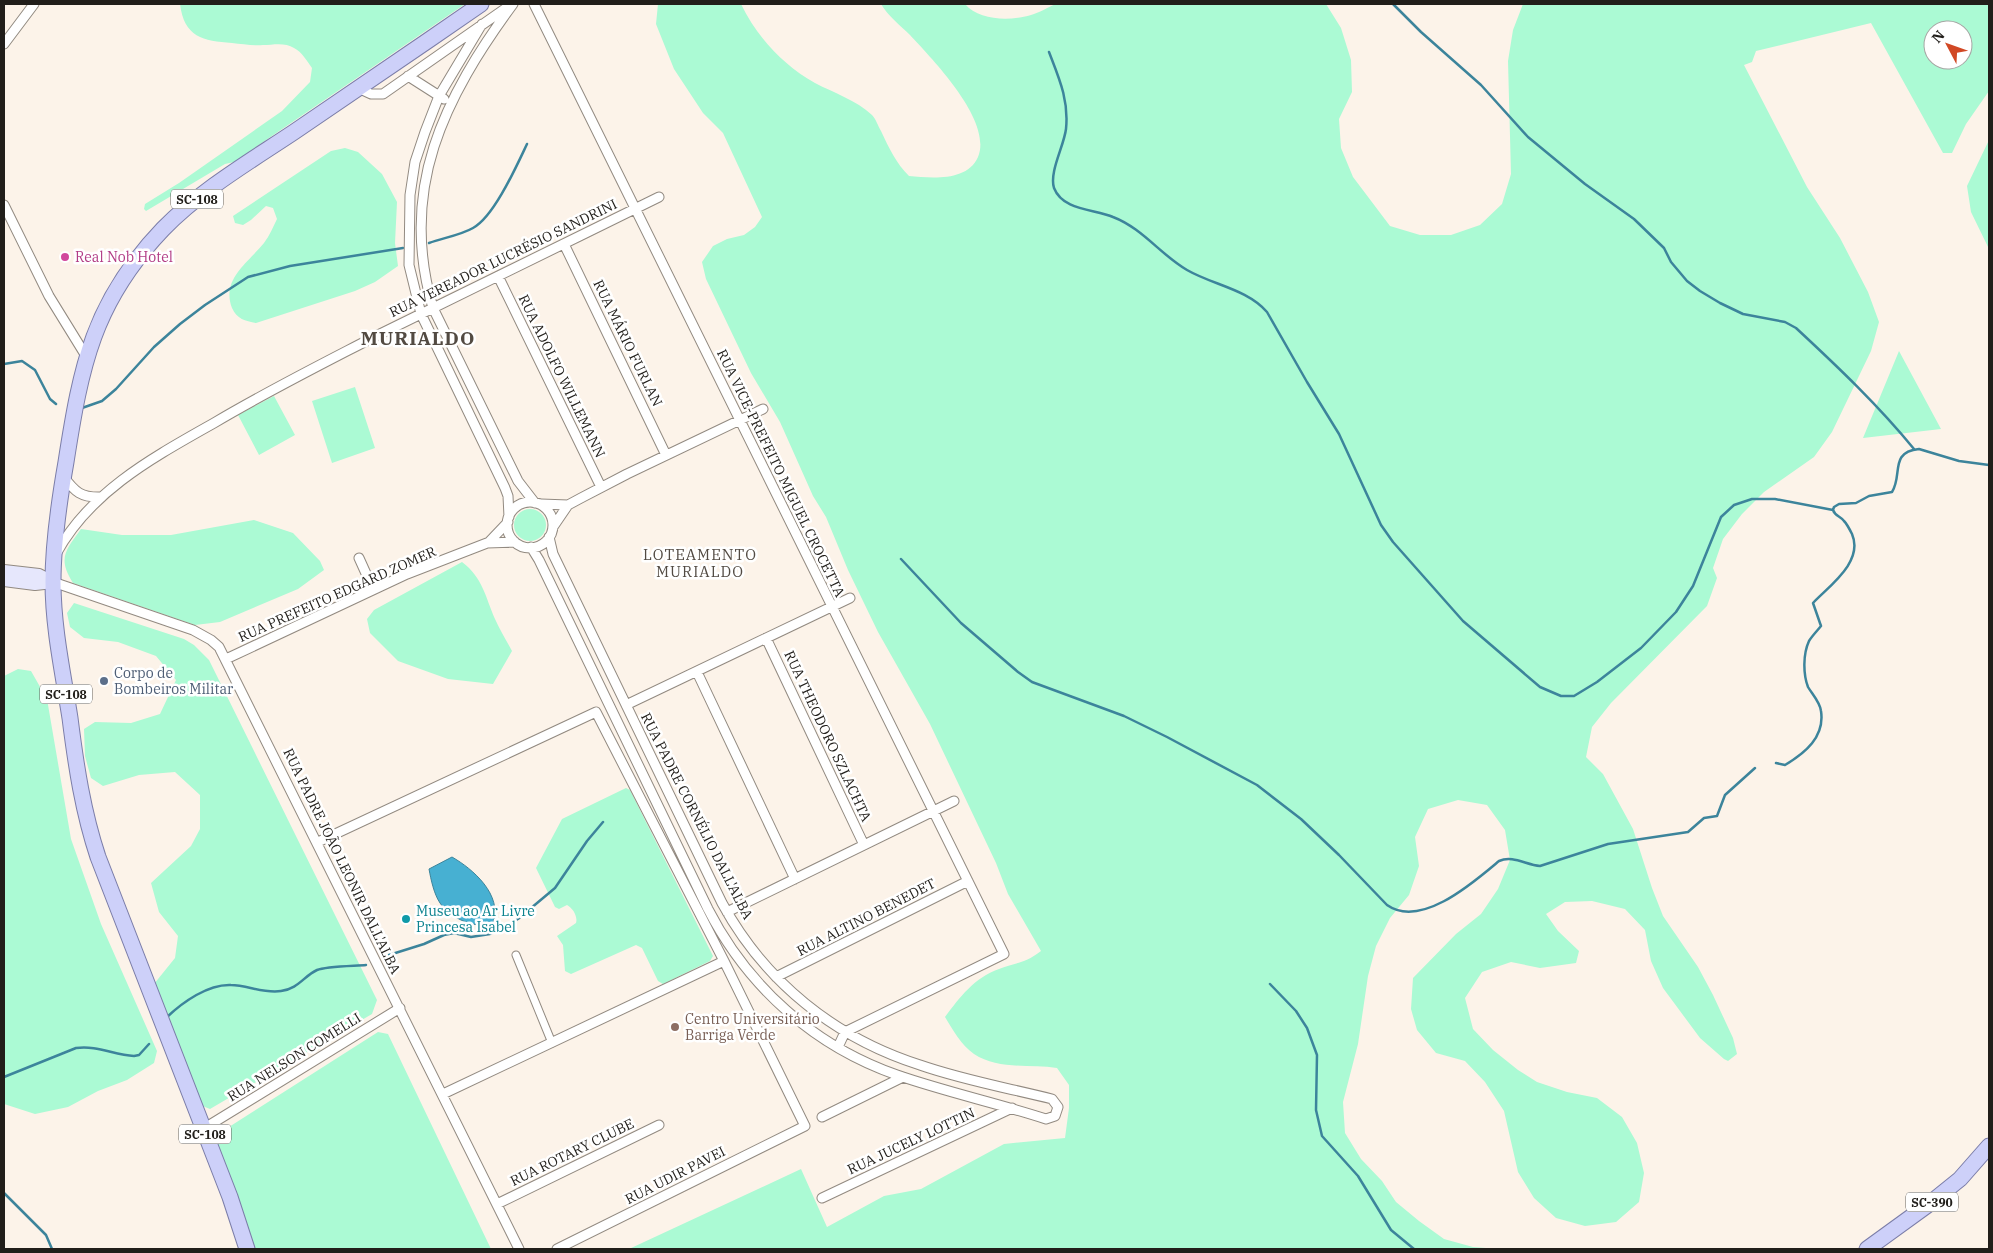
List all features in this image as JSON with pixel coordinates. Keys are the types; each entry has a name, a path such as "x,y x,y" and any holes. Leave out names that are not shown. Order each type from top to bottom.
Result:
{"main road":[{"name":"SC-108","path":"247,1249 230,1197 98,858 80,790 58,638 53,582 64,476 75,404 86,356 95,329 107,304 139,256 164,228 208,189 481,4"},
{"path":"4,571 39,575 53,582"},
{"path":"4,580 35,584 53,582"},
{"name":"SC-390","path":"1868,1249 1922,1210 1960,1179 1989,1146"}],"street":[{"path":"4,44 34,4"},
{"path":"358,88 371,94 383,94 512,4"},
{"path":"512,4 476,57 451,102 426,173 421,232 427,288 433,308 518,481 551,516 553,527"},
{"name":"RUA VICE-PREFEITO MIGUEL CROCETTA","path":"534,4 1004,954 845,1032"},
{"path":"482,24 455,66 439,96 415,162 410,195 409,265 421,314 505,488 508,496 509,533 515,542 531,547 541,544 549,537 553,527 568,505 601,487 763,409"},
{"path":"408,76 451,102"},
{"name":"RUA VEREADOR LUCRÉSIO SANDRINI","path":"54,559 76,523 102,497 157,456 272,389 659,197"},
{"path":"4,205 49,296 86,356"},
{"name":"RUA MÁRIO FURLAN","path":"564,244 666,455"},
{"name":"RUA ADOLFO WILLEMANN","path":"498,276 601,487"},
{"path":"64,476 80,494 89,498 102,497"},
{"path":"508,520 519,505 524,503 568,505"},
{"name":"RUA PREFEITO EDGARD ZOMER","path":"487,543 508,520"},
{"name":"RUA PADRE CORNÉLIO DALL'ALBA","path":"531,547 708,909 725,940 746,969 772,998 801,1023 838,1047 880,1068 903,1077 1046,1119 1053,1118 1058,1110 1057,1104 1052,1099 919,1065 878,1049 845,1032 811,1009 776,978 748,945 727,912 553,554 549,537"},
{"name":"RUA PREFEITO EDGARD ZOMER","path":"226,659 373,589 487,543 515,542"},
{"path":"358,558 373,589"},
{"name":"RUA PADRE JOÃO LEONIR DALL'ALBA","path":"53,582 193,630 219,646 519,1249"},
{"path":"626,705 850,598"},
{"name":"RUA THEODORO SZLACHTA","path":"766,638 864,845"},
{"path":"697,672 795,879"},
{"path":"318,842 596,712 724,961 443,1094"},
{"path":"727,912 954,801"},
{"name":"RUA ALTINO BENEDET","path":"776,978 968,882"},
{"path":"516,955 552,1043"},
{"name":"RUA UDIR PAVEI","path":"557,1249 804,1126 724,961"},
{"name":"RUA NELSON COMELLI","path":"203,1129 400,1008"},
{"path":"838,1047 845,1032"},
{"path":"822,1117 903,1077"},
{"name":"RUA JUCELY LOTTIN","path":"822,1198 1012,1108"},
{"name":"RUA ROTARY CLUBE","path":"497,1204 659,1125"}],"green space":[{"path":"180,4 465,4 234,162 225,164 146,211 144,209 145,204 179,183 282,111 310,82 312,68 302,54 294,48 283,44 251,45 212,41 204,38 197,35 186,24"},
{"path":"658,4 741,4 763,39 792,68 815,83 859,105 872,115 893,155 909,176 948,177 966,171 978,157 980,142 977,126 969,109 946,75 881,4 965,4 978,14 1005,19 1031,15 1056,4 1326,4 1341,28 1351,60 1352,92 1339,119 1341,148 1353,177 1390,226 1420,235 1451,235 1480,225 1502,204 1511,174 1508,61 1513,30 1523,4 1989,4 1989,91 1966,124 1952,153 1943,153 1871,23 1756,51 1752,62 1744,65 1807,187 1840,238 1868,292 1879,322 1871,351 1832,432 1814,457 1764,492 1742,514 1723,539 1713,568 1717,578 1707,606 1611,703 1592,727 1586,757 1603,774 1633,829 1663,916 1698,967 1733,1038 1737,1054 1728,1061 1700,1038 1663,988 1651,961 1645,930 1625,909 1592,901 1565,902 1546,914 1558,931 1579,951 1576,963 1540,968 1511,962 1482,972 1465,998 1473,1029 1493,1050 1518,1070 1537,1082 1567,1092 1597,1098 1622,1117 1637,1143 1644,1173 1639,1202 1616,1222 1585,1226 1556,1218 1534,1198 1518,1172 1504,1111 1485,1082 1465,1061 1436,1053 1417,1030 1411,1009 1413,978 1456,934 1481,914 1498,889 1510,860 1505,830 1487,805 1458,800 1428,809 1415,837 1419,866 1409,895 1390,918 1376,946 1368,976 1358,1044 1343,1102 1345,1133 1361,1159 1382,1181 1396,1202 1419,1221 1444,1239 1473,1247 1499,1249 629,1249 801,1169 827,1227 884,1196 921,1189 1004,1144 1065,1138 1069,1108 1069,1085 1057,1068 1015,1066 983,1059 965,1046 945,1017 962,995 982,977 999,969 1025,961 1041,951 1008,894 996,863 930,724 878,632 848,570 826,517 813,496 780,422 751,373 706,279 702,262 713,246 727,239 744,235 755,227 762,217 723,133 703,113 674,69 656,24"},
{"path":"1989,140 1989,249 1971,212 1967,186"},
{"path":"345,148 358,152 382,174 397,202 395,243 398,266 375,282 355,291 256,323 242,319 236,315 232,308 230,288 238,272 264,243 277,219 273,208 266,206 243,225 235,223 233,216 331,151"},
{"path":"1899,351 1941,429 1863,438"},
{"path":"355,387 375,448 332,463 312,401"},
{"path":"274,396 295,435 259,455 238,415"},
{"path":"530,509 536,510 541,514 545,519 545,531 541,536 536,540 530,541 524,540 519,536 515,531 514,525 515,519 519,514 524,510"},
{"path":"254,520 293,533 320,561 324,570 298,589 220,622 195,625 73,583 65,567 65,554 81,529 122,535 171,535"},
{"path":"462,562 475,574 479,581 497,623 512,651 493,684 448,679 398,661 370,633 367,619 374,610"},
{"path":"74,603 184,639 194,645 209,660 377,1000 372,1014 210,1109 200,1105 154,984 175,958 178,936 159,912 151,883 191,846 200,829 200,795 175,772 139,775 103,786 91,778 85,756 84,729 95,722 131,723 160,714 176,680 156,656 118,642 84,638 70,627 67,613"},
{"path":"18,669 31,671 47,699 71,839 101,924 157,1051 154,1063 127,1080 98,1091 68,1107 35,1114 4,1104 4,676"},
{"path":"626,788 630,790 713,956 710,961 663,984 658,981 642,948 636,945 571,974 565,971 563,945 557,936 576,923 576,915 567,905 559,909 555,907 536,868 562,819"},
{"path":"378,1032 388,1034 491,1249 254,1249 218,1148 218,1134"}],"water":[{"path":"452,857 469,868 490,893 495,913 493,923 486,925 471,924 457,918 440,903 434,891 429,869"}],"waterway":[{"path":"1393,4 1421,32 1481,85 1528,137 1585,184 1634,219 1664,248 1671,262 1687,281 1720,303 1743,314 1785,322 1796,328 1872,402 1914,449"},
{"path":"1049,52 1065,99 1067,118 1065,136 1053,174 1054,188 1058,196 1072,205 1106,214 1123,222 1187,270 1250,298 1267,312 1339,434 1381,525 1393,542 1463,621 1540,687 1561,696 1574,696 1597,682 1641,648 1676,612 1693,586 1721,517 1734,505 1752,499 1775,499 1833,510 1847,525 1852,534 1854,544 1853,554 1843,573 1813,603 1821,626 1810,639 1807,646 1805,670 1806,682 1818,701 1821,711 1820,729 1812,743 1800,755 1785,765 1776,763"},
{"path":"429,243 463,233 481,222 497,202 527,144"},
{"path":"82,408 102,401 116,389 154,347 180,324 248,277 290,266 403,248"},
{"path":"4,364 22,361 35,370 50,399 56,404"},
{"path":"1833,510 1839,504 1856,503 1869,496 1892,492 1897,479 1900,459 1910,451 1919,449 1959,461 1989,465"},
{"path":"901,559 961,623 1032,682 1124,716 1257,785 1301,819 1387,905 1401,911 1415,911 1431,907 1446,900 1504,859 1540,866 1608,844 1688,832 1704,818 1717,816 1725,795 1755,768"},
{"path":"389,955 424,944 444,935 454,933 471,937 490,934 518,919 555,888 587,841 603,822"},
{"path":"167,1017 188,1000 214,987 231,985 275,992 292,988 317,970 366,965"},
{"path":"1270,984 1296,1011 1307,1028 1317,1055 1316,1110 1322,1136 1358,1176 1391,1230 1414,1249"},
{"path":"4,1077 76,1048 84,1047 134,1056 139,1055 149,1044"},
{"path":"4,1193 46,1235 52,1249"}],"place":[{"name":"Real Nob Hotel","path":"65,257"},
{"name":"Corpo de Bombeiros Militar","path":"104,681"},
{"name":"Museu ao Ar Livre Princesa Isabel","path":"406,919"},
{"name":"Centro Universitário Barriga Verde","path":"675,1027"}],"district":[{"name":"MURIALDO","path":"418,338"},
{"name":"LOTEAMENTO MURIALDO","path":"700,562"}]}
